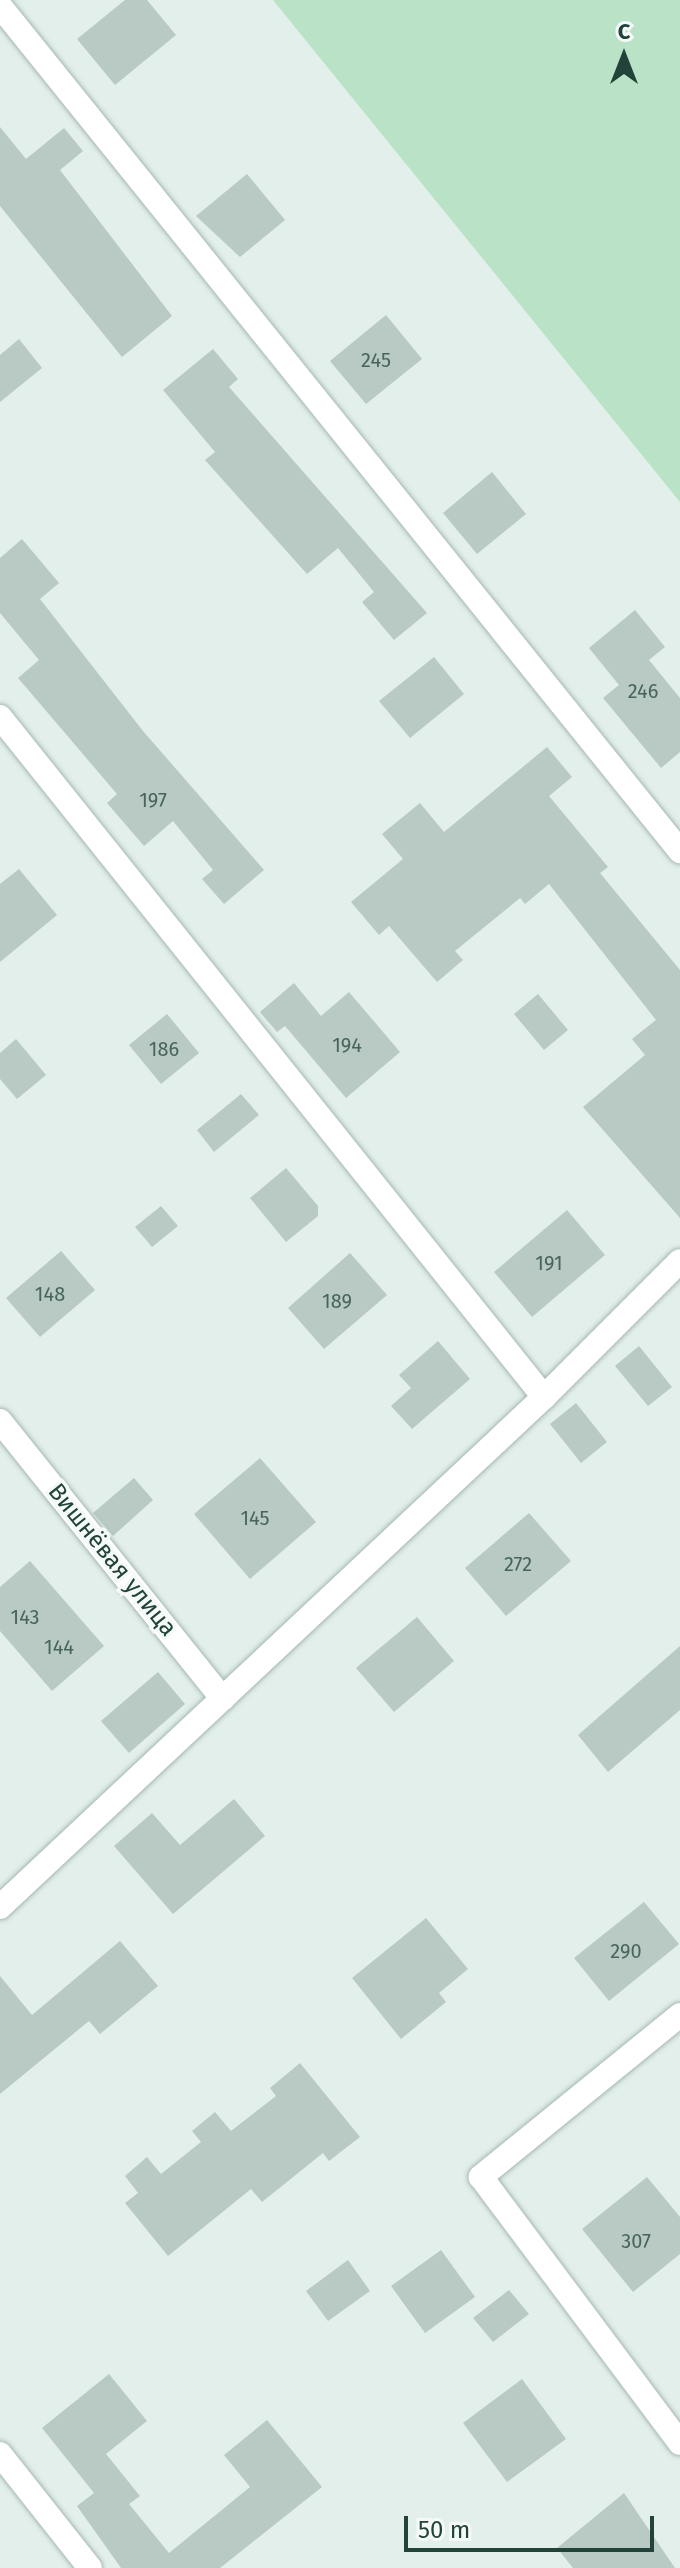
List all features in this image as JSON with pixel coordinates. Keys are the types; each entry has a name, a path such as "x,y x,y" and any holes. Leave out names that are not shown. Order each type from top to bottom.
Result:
{"street":[{"path":"0,6 680,851"},
{"path":"0,717 544,1397"},
{"path":"0,1907 544,1397 680,1261"},
{"name":"Вишнёвая улица","path":"0,1421 223,1699"},
{"path":"680,2015 481,2177 680,2443"},
{"path":"0,2454 90,2568"}],"green space":[{"path":"273,0 680,0 680,502"}],"building":[{"path":"125,0 147,0 176,35 115,85 77,39"},
{"path":"0,127 26,159 64,128 83,151 60,170 172,316 122,357 0,206"},
{"path":"247,174 285,220 240,257 196,216"},
{"path":"386,315 422,359 366,404 330,361"},
{"path":"19,339 42,368 0,402 0,355"},
{"path":"213,349 238,379 229,387 427,613 394,640 362,602 374,592 338,548 307,574 205,460 215,452 163,390"},
{"path":"492,472 526,514 477,554 443,513"},
{"path":"22,539 59,583 40,599 143,731 264,870 224,904 202,879 213,870 173,821 144,846 107,803 117,794 18,678 39,660 0,613 0,558"},
{"path":"635,610 665,647 649,660 680,698 680,752 661,768 603,698 619,685 589,648"},
{"path":"434,657 464,694 410,738 379,701"},
{"path":"547,747 572,777 549,796 608,867 600,873 680,970 680,1218 583,1107 645,1055 632,1039 656,1020 549,884 525,904 520,898 455,951 463,960 437,982 389,926 379,935 351,902 403,859 382,834 420,803 444,832"},
{"path":"19,869 57,915 0,962 0,884"},
{"path":"294,983 321,1016 349,992 400,1052 346,1098 285,1026 277,1032 260,1012"},
{"path":"538,994 568,1030 544,1050 514,1014"},
{"path":"167,1014 199,1053 161,1084 129,1045"},
{"path":"16,1039 46,1075 17,1099 0,1079 0,1053"},
{"path":"241,1094 259,1115 214,1152 197,1130"},
{"path":"286,1168 318,1206 318,1216 286,1242 250,1198"},
{"path":"161,1206 178,1226 152,1247 135,1227"},
{"path":"567,1210 605,1255 532,1317 494,1272"},
{"path":"61,1251 95,1290 40,1337 6,1298"},
{"path":"350,1253 387,1295 324,1349 288,1308"},
{"path":"438,1341 470,1379 412,1429 391,1406 411,1388 399,1375"},
{"path":"639,1346 672,1387 648,1406 615,1366"},
{"path":"576,1403 607,1442 581,1463 550,1424"},
{"path":"260,1458 316,1522 250,1579 194,1514"},
{"path":"134,1478 153,1500 113,1536 93,1513"},
{"path":"529,1513 571,1561 506,1616 465,1568"},
{"path":"30,1561 104,1646 52,1691 0,1631 0,1587"},
{"path":"417,1617 454,1661 394,1712 356,1668"},
{"path":"680,1646 680,1710 608,1772 578,1735"},
{"path":"158,1672 185,1704 129,1753 101,1721"},
{"path":"234,1799 265,1836 173,1914 114,1846 152,1813 180,1845"},
{"path":"644,1902 679,1944 609,2001 574,1958"},
{"path":"426,1918 468,1969 439,1993 446,2002 401,2039 352,1978"},
{"path":"120,1941 158,1986 100,2034 89,2021 0,2094 0,1976 32,2015"},
{"path":"300,2063 360,2137 329,2161 323,2153 262,2202 251,2189 168,2256 125,2203 138,2193 125,2176 147,2157 161,2174 201,2142 192,2131 215,2112 231,2131 276,2096 270,2088"},
{"path":"647,2177 680,2217 680,2254 633,2292 582,2229"},
{"path":"441,2250 475,2297 425,2333 391,2286"},
{"path":"348,2260 370,2291 328,2321 306,2291"},
{"path":"509,2290 529,2314 493,2342 473,2318"},
{"path":"109,2374 147,2421 106,2454 140,2496 129,2504 169,2553 250,2487 224,2455 267,2420 322,2487 220,2568 121,2568 77,2506 94,2493 42,2428"},
{"path":"522,2379 566,2439 507,2482 463,2423"},
{"path":"624,2493 675,2568 573,2568 557,2548"}]}
